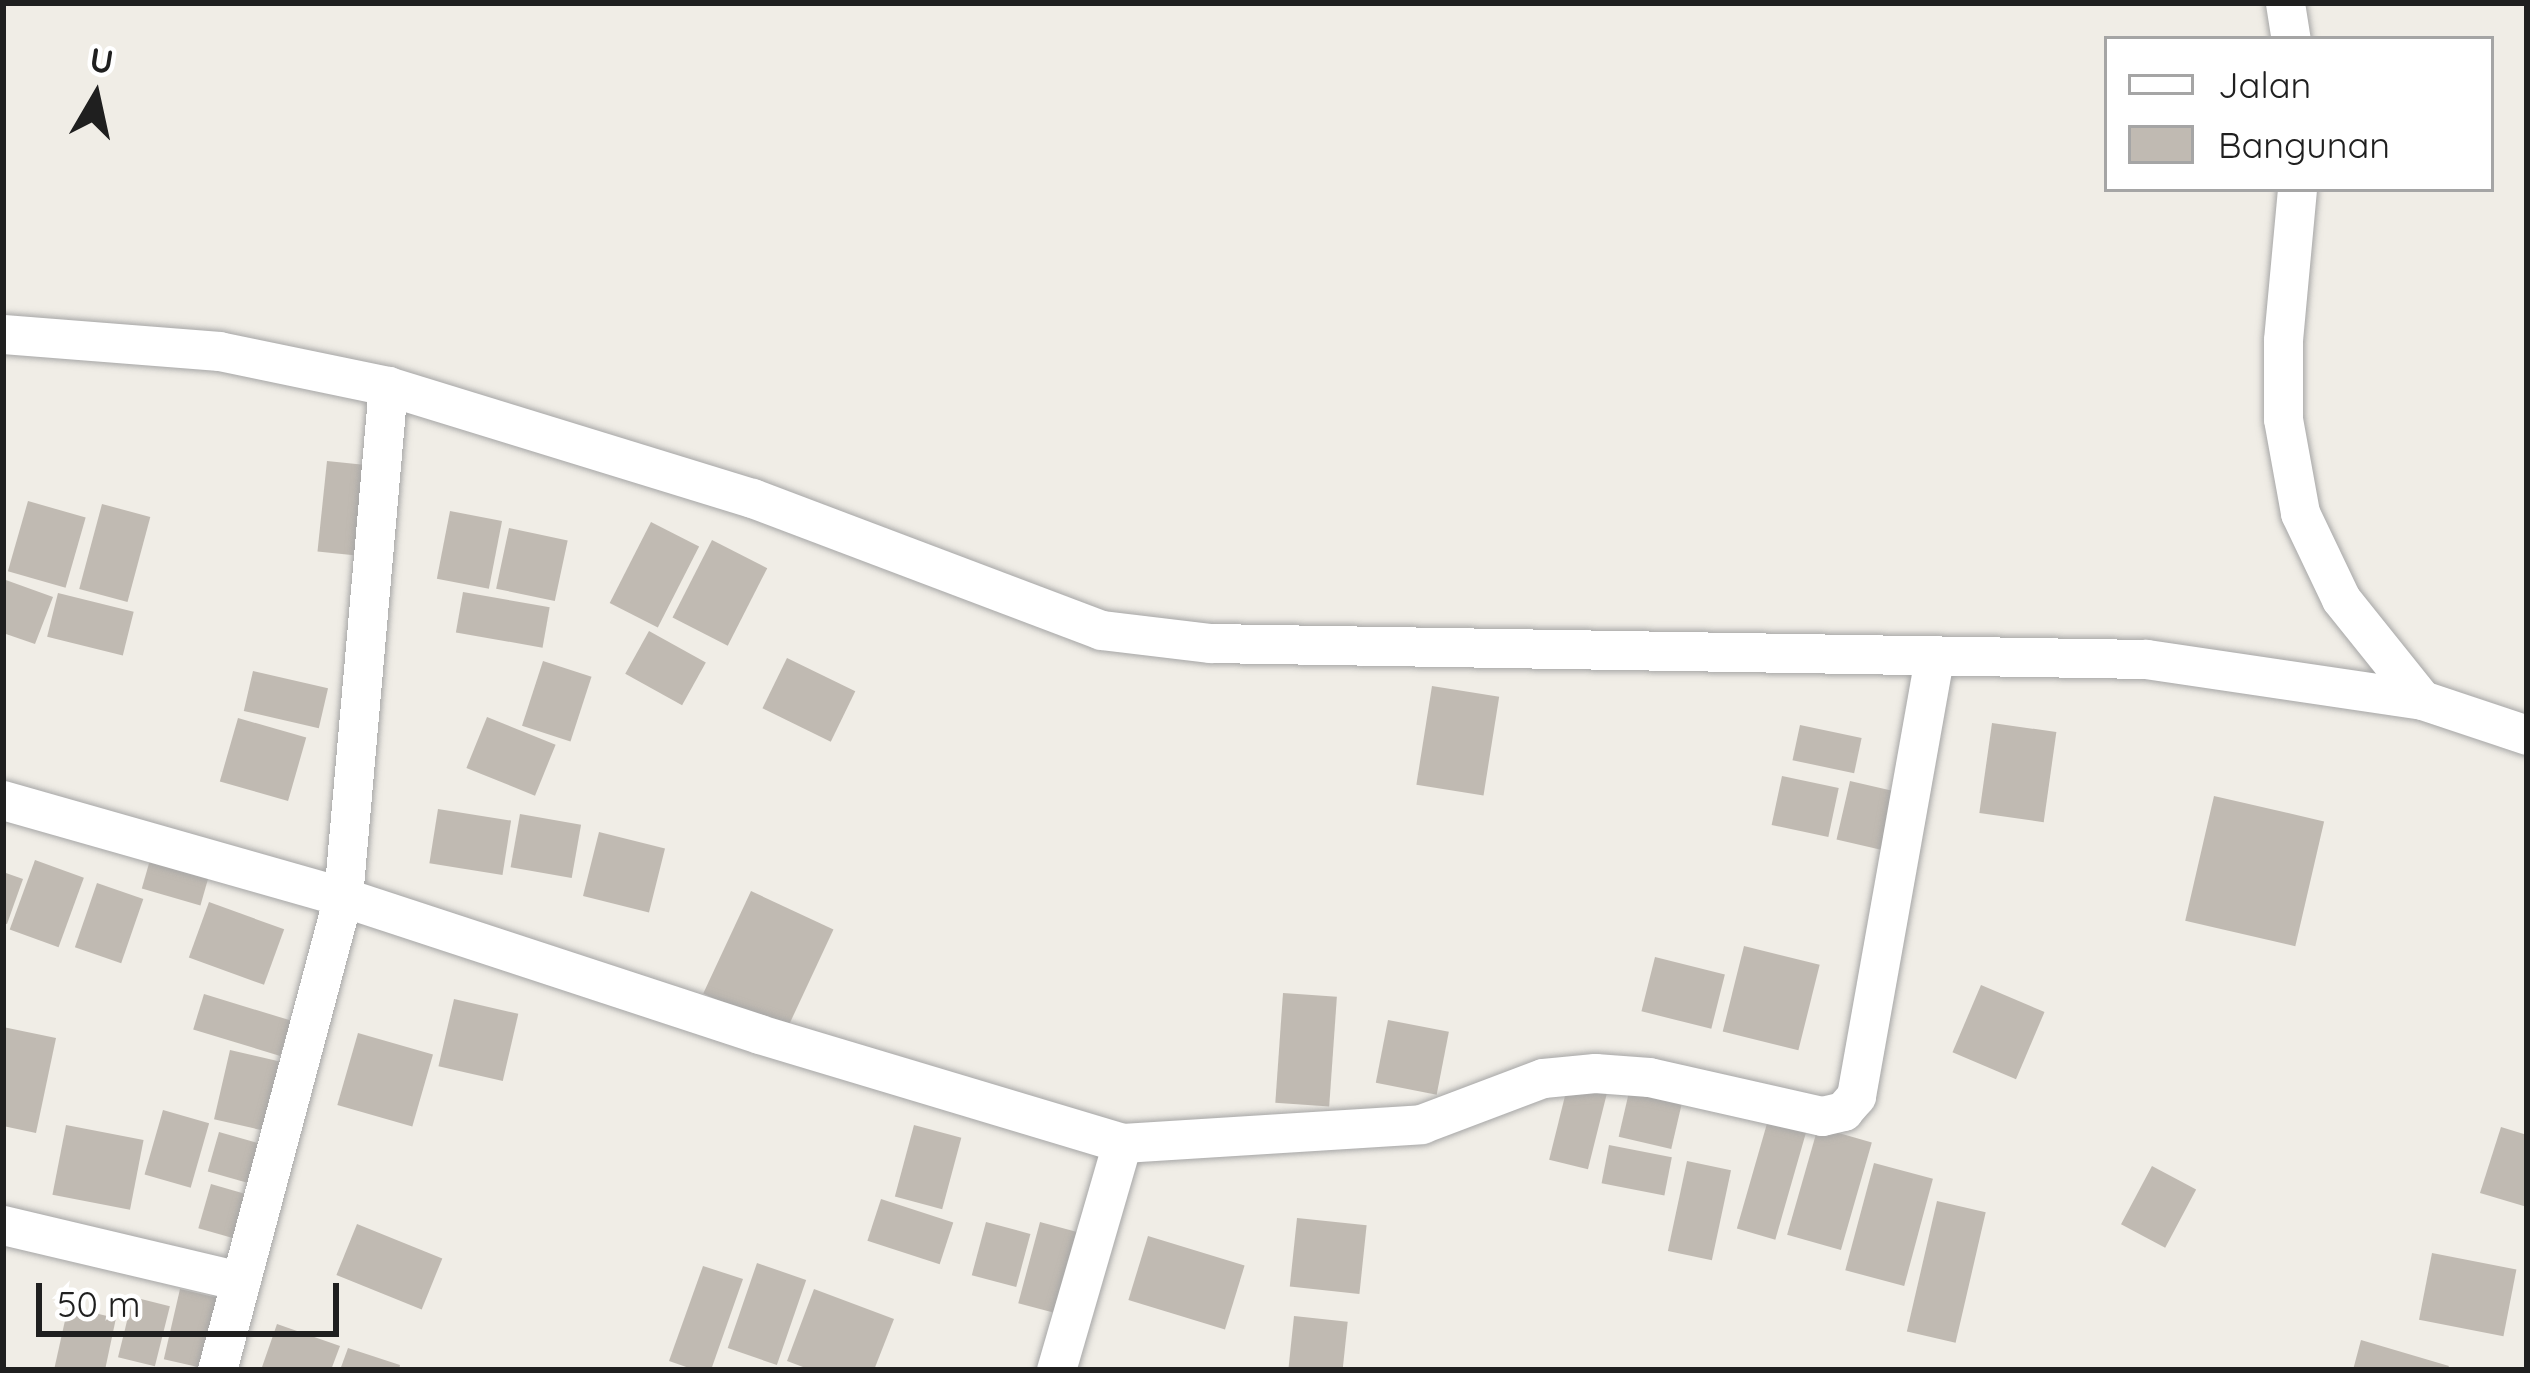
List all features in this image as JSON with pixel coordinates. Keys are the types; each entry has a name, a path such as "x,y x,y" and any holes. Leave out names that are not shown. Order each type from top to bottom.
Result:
{"street":[{"path":"2285,3 2290,36"},
{"path":"2297,192 2283,340 2283,419 2300,513 2341,599 2422,700"},
{"path":"3,334 219,351 388,386 752,498 1101,630 1210,644 2146,659 2422,700 2527,735"},
{"path":"217,1370 343,897 388,386"},
{"path":"3,800 343,897 759,1034 1122,1143 1420,1124 1543,1078 1595,1072 1648,1077 1822,1116 1843,1111 1856,1096 1934,657"},
{"path":"1056,1370 1122,1143"},
{"path":"3,1226 241,1281"}],"building":[{"path":"327,461 371,466 361,556 317,552"},
{"path":"28,501 86,518 66,588 8,571"},
{"path":"102,504 150,517 128,602 79,589"},
{"path":"450,511 502,521 489,589 437,579"},
{"path":"651,522 699,547 658,628 610,603"},
{"path":"509,528 568,540 555,601 496,589"},
{"path":"712,540 767,568 728,646 673,618"},
{"path":"3,579 53,597 35,644 3,633"},
{"path":"463,592 550,607 543,648 456,632"},
{"path":"58,593 134,612 123,656 47,637"},
{"path":"649,631 706,663 682,705 625,674"},
{"path":"787,658 855,691 831,742 762,708"},
{"path":"543,661 592,677 570,741 522,726"},
{"path":"253,671 328,688 319,728 244,711"},
{"path":"1432,686 1499,697 1484,795 1416,785"},
{"path":"487,717 556,745 535,796 466,768"},
{"path":"238,718 306,738 288,801 220,781"},
{"path":"1992,723 2056,732 2044,822 1979,813"},
{"path":"1800,725 1862,738 1854,773 1793,760"},
{"path":"1782,776 1839,788 1828,837 1772,825"},
{"path":"1850,781 1899,792 1885,851 1837,839"},
{"path":"2214,796 2324,821 2295,946 2185,921"},
{"path":"438,809 511,821 502,875 429,863"},
{"path":"520,814 581,825 572,878 511,867"},
{"path":"599,832 665,848 649,912 583,896"},
{"path":"152,853 211,870 200,905 142,889"},
{"path":"35,860 84,878 59,947 10,930"},
{"path":"3,872 23,879 7,924 3,923"},
{"path":"97,883 143,899 121,963 75,947"},
{"path":"751,891 833,929 786,1032 703,993"},
{"path":"209,902 284,929 264,985 189,957"},
{"path":"1744,946 1820,965 1798,1050 1723,1031"},
{"path":"1655,957 1725,974 1711,1029 1641,1011"},
{"path":"1981,985 2045,1012 2016,1079 1952,1052"},
{"path":"1283,993 1337,997 1329,1106 1275,1103"},
{"path":"204,994 291,1021 280,1056 193,1029"},
{"path":"454,999 518,1014 503,1081 438,1066"},
{"path":"1388,1020 1449,1032 1437,1095 1376,1083"},
{"path":"3,1027 56,1038 36,1133 3,1126"},
{"path":"358,1033 433,1054 412,1127 337,1105"},
{"path":"230,1050 291,1064 275,1133 214,1119"},
{"path":"1568,1084 1607,1094 1588,1169 1549,1160"},
{"path":"1629,1092 1682,1104 1671,1149 1619,1137"},
{"path":"163,1110 209,1123 191,1188 145,1174"},
{"path":"1768,1120 1806,1131 1775,1240 1737,1229"},
{"path":"66,1125 144,1140 130,1210 52,1195"},
{"path":"914,1125 961,1138 942,1209 895,1196"},
{"path":"1818,1127 1872,1142 1841,1250 1787,1235"},
{"path":"2501,1127 2527,1135 2527,1207 2480,1193"},
{"path":"219,1132 269,1146 258,1186 208,1171"},
{"path":"1609,1145 1672,1157 1664,1195 1602,1183"},
{"path":"1687,1161 1731,1170 1712,1260 1668,1251"},
{"path":"1874,1163 1933,1179 1904,1286 1845,1270"},
{"path":"2152,1166 2196,1189 2165,1248 2121,1224"},
{"path":"211,1184 253,1196 241,1240 198,1228"},
{"path":"881,1199 953,1222 940,1264 867,1241"},
{"path":"1937,1201 1986,1212 1956,1343 1907,1332"},
{"path":"1297,1218 1367,1225 1359,1294 1290,1287"},
{"path":"986,1222 1030,1234 1016,1287 972,1275"},
{"path":"1040,1222 1085,1234 1064,1315 1018,1303"},
{"path":"357,1224 442,1258 422,1309 336,1275"},
{"path":"1148,1236 1245,1266 1225,1330 1128,1300"},
{"path":"2432,1253 2516,1269 2503,1336 2419,1320"},
{"path":"757,1263 806,1280 777,1365 728,1348"},
{"path":"703,1266 743,1279 711,1370 695,1370 669,1361"},
{"path":"180,1289 223,1299 207,1369 164,1359"},
{"path":"814,1289 894,1319 874,1370 811,1370 787,1361"},
{"path":"133,1297 170,1306 155,1366 118,1357"},
{"path":"68,1307 116,1318 105,1370 54,1370"},
{"path":"1294,1316 1348,1322 1343,1370 1288,1370"},
{"path":"277,1324 340,1346 331,1370 261,1370"},
{"path":"2361,1340 2449,1366 2447,1370 2353,1370"},
{"path":"348,1348 400,1365 399,1370 340,1370"}]}
